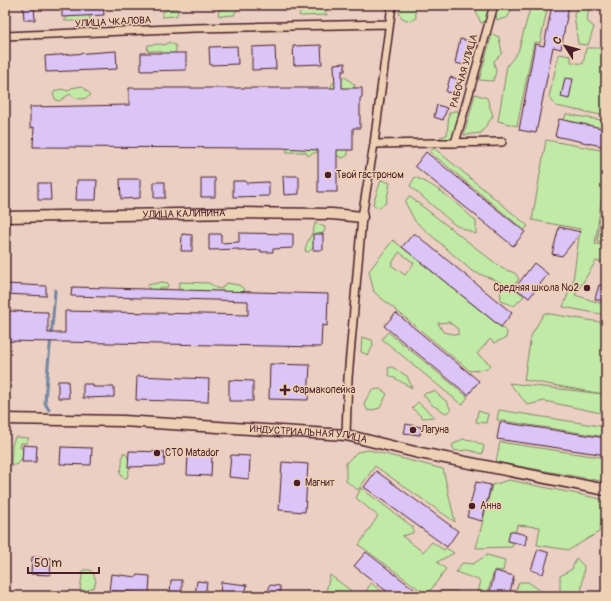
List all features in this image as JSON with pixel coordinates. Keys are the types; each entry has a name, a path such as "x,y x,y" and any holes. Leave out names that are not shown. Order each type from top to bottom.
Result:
{"street":[{"path":"346,435 348,378 362,216 374,144 392,5"},
{"name":"РАБОЧАЯ УЛИЦА","path":"455,143 494,5"},
{"name":"УЛИЦА ЧКАЛОВА","path":"5,36 194,28 389,24"},
{"path":"374,144 502,142"},
{"name":"УЛИЦА КАЛИНИНА","path":"5,217 237,213 332,214 362,216"},
{"name":"ИНДУСТРИАЛЬНАЯ УЛИЦА","path":"5,419 123,421 346,435 415,452 606,490"}],"green space":[{"path":"231,5 237,9 234,15 218,15 219,10 226,9"},
{"path":"305,5 318,6 327,15 301,16 299,15"},
{"path":"400,5 415,5 416,18 410,21 402,18 399,13"},
{"path":"485,5 489,11 487,15 488,21 481,23 476,12 479,8"},
{"path":"497,5 512,5 512,10 507,18 497,20 495,10"},
{"path":"531,5 548,5 540,43 534,42 517,126 498,121 507,66 518,52"},
{"path":"578,5 589,5 587,21 594,27 588,45 578,44 574,15"},
{"path":"176,8 178,12 176,16 162,17 162,13 168,9"},
{"path":"73,11 88,13 91,21 64,21"},
{"path":"492,34 499,37 502,53 494,61 496,72 493,81 479,80"},
{"path":"169,42 176,46 176,51 172,55 165,56 160,51 147,51 148,45 165,45"},
{"path":"586,48 606,48 606,116 556,106 549,97 559,54 571,56 571,62 583,64"},
{"path":"345,77 355,85 354,91 329,90 333,83"},
{"path":"82,86 91,95 80,99 75,98 70,94 59,101 56,100 53,94 55,91 61,89 69,91 71,88"},
{"path":"475,94 487,98 493,116 481,133 464,135"},
{"path":"457,110 460,118 452,141 441,140 440,137 447,135 449,113"},
{"path":"566,114 606,121 606,129 564,120"},
{"path":"546,140 606,151 606,197 602,196 595,244 606,245 606,262 596,261 575,295 606,305 606,315 563,307 573,281 580,229 532,220"},
{"path":"290,144 347,148 348,155 343,158 326,152 317,152 308,156 306,152 286,152"},
{"path":"434,148 528,226 524,230 430,152"},
{"path":"415,177 440,191 476,221 476,234 455,225 410,186"},
{"path":"381,180 390,183 386,203 378,208 373,204"},
{"path":"409,196 503,269 515,273 519,279 513,287 524,296 514,306 501,301 500,282 472,271 415,221 405,202"},
{"path":"604,200 606,201 606,243 597,241"},
{"path":"315,223 325,227 324,232 316,237 314,247 308,252 305,251"},
{"path":"393,240 507,332 506,338 494,343 490,339 477,354 491,365 487,369 470,371 374,292 369,271","holes":["399,252 414,263 405,275 391,265","449,322 458,329 458,335 443,332 438,323"]},
{"path":"162,282 168,283 167,288 159,288 157,292 150,292 148,285"},
{"path":"180,282 209,283 216,288 221,289 226,283 239,285 245,290 243,294 227,293 223,290 216,295 178,289"},
{"path":"544,313 606,323 606,414 544,401 528,405 509,383 603,394 524,380 531,336"},
{"path":"388,332 468,397 462,405 382,339"},
{"path":"362,337 372,340 373,346 368,355 361,352"},
{"path":"392,367 407,376 412,388 389,375 388,368"},
{"path":"380,389 387,394 380,408 368,411 364,403 372,390"},
{"path":"434,391 447,402 451,410 446,413 432,405 423,394"},
{"path":"418,402 434,417 423,418 412,408"},
{"path":"499,410 606,427 606,437 497,420"},
{"path":"478,411 488,414 486,423 476,422"},
{"path":"15,437 29,438 26,443 21,443 20,447 25,451 25,455 16,465 11,465 12,445"},
{"path":"463,439 472,440 484,446 482,454 469,450 455,451 452,445"},
{"path":"500,442 606,458 606,482 496,462"},
{"path":"369,450 443,469 455,522 375,466 358,490 346,481 346,463 357,452"},
{"path":"123,453 125,453 131,462 127,478 122,477 120,472"},
{"path":"509,480 606,500 599,532 569,550 537,545 540,527 517,525 512,547 476,548 492,485"},
{"path":"361,488 413,527 413,533 402,536 423,552 432,542 444,550 446,548 454,553 437,562 446,569 427,595 359,545 378,516 356,498"},
{"path":"487,555 505,560 503,571 494,570 487,596 477,596 481,581 456,572 462,563 473,564"},
{"path":"576,558 584,566 581,596 560,596 560,576 572,569"},
{"path":"83,570 90,570 96,581 94,587 84,592 80,589"},
{"path":"330,575 358,596 325,596"},
{"path":"519,582 528,582 541,591 539,596 514,596"},
{"path":"371,583 383,593 381,595 372,595 366,591"},
{"path":"438,591 457,591 462,596 438,596"}],"building":[{"path":"23,5 34,5 35,20 24,20"},
{"path":"62,5 103,5 104,15 62,17"},
{"path":"552,5 569,5 561,49 553,47 536,133 519,130 535,44 544,46"},
{"path":"460,39 470,41 465,65 455,63"},
{"path":"321,45 322,64 294,65 293,46"},
{"path":"237,46 238,64 210,65 209,47"},
{"path":"275,46 276,69 252,70 252,47"},
{"path":"116,51 117,69 46,72 45,56"},
{"path":"141,53 186,53 186,70 141,71"},
{"path":"345,63 345,71 342,71 342,88 362,88 362,98 360,98 360,128 353,128 353,150 337,150 337,192 318,192 318,150 282,148 33,147 34,127 30,128 30,107 129,105 129,88 335,88 334,64"},
{"path":"450,77 461,80 457,94 446,92"},
{"path":"565,78 573,79 569,99 561,97"},
{"path":"437,105 447,108 443,120 434,117"},
{"path":"559,119 606,129 606,147 555,136"},
{"path":"426,152 525,232 513,246 415,166"},
{"path":"283,176 299,176 299,194 284,195"},
{"path":"201,178 215,178 215,197 201,197"},
{"path":"120,179 140,179 140,198 121,199"},
{"path":"77,180 97,180 96,200 76,200"},
{"path":"233,181 246,181 246,183 269,182 269,196 233,197"},
{"path":"154,182 165,182 165,198 154,198"},
{"path":"38,183 50,183 51,200 38,200"},
{"path":"559,227 581,232 562,256 552,254"},
{"path":"239,233 293,234 293,248 273,249 273,252 261,252 261,250 239,251 239,249 209,250 209,234 221,234 221,243 239,242"},
{"path":"414,233 512,313 501,327 402,247"},
{"path":"182,234 192,235 192,251 181,251"},
{"path":"313,234 323,234 323,250 313,250"},
{"path":"534,263 548,274 529,298 515,288"},
{"path":"5,284 46,286 46,296 5,294"},
{"path":"599,285 606,286 606,302 595,299"},
{"path":"72,287 328,294 327,326 322,325 321,347 5,341 5,311 48,312 48,333 65,333 65,311 248,315 248,301 71,296"},
{"path":"396,313 479,381 468,395 384,326"},
{"path":"270,364 310,365 308,400 269,399"},
{"path":"137,376 209,379 208,402 136,400"},
{"path":"229,380 253,381 253,401 229,401"},
{"path":"58,381 68,381 69,398 58,398"},
{"path":"83,384 93,384 93,387 114,387 114,397 83,398"},
{"path":"500,422 606,438 606,455 497,439"},
{"name":"Лагуна","path":"406,424 421,427 420,435 404,433"},
{"path":"23,445 37,446 36,462 22,462"},
{"path":"61,447 92,448 91,465 60,464"},
{"path":"129,451 165,452 164,466 128,467"},
{"path":"188,454 212,455 211,476 187,475"},
{"path":"231,455 250,456 249,479 229,477"},
{"path":"282,462 308,464 305,512 279,510"},
{"path":"376,471 458,531 447,547 364,487"},
{"path":"476,482 491,485 482,521 467,517"},
{"path":"510,531 527,535 525,545 508,541"},
{"path":"538,549 549,553 543,574 531,570"},
{"path":"366,552 423,596 393,596 354,566"},
{"path":"32,557 51,558 50,575 31,574"},
{"path":"495,571 514,576 509,596 489,596"},
{"path":"111,574 137,577 137,575 150,576 149,593 109,591"},
{"path":"171,580 182,580 182,595 170,595"},
{"path":"197,581 207,582 205,596 195,596"},
{"path":"221,582 247,585 245,596 220,596"},
{"path":"269,585 280,586 280,596 269,596"}],"waterway":[{"path":"49,410 45,403 55,290"}],"place":[{"name":"Твой гастроном","path":"328,175"},
{"name":"Средняя школа №2","path":"587,288"},
{"name":"Фармакопейка","path":"285,390"},
{"name":"Лагуна","path":"413,430"},
{"name":"СТО Matador","path":"157,453"},
{"name":"Магнит","path":"297,483"},
{"name":"Анна","path":"472,506"}]}
